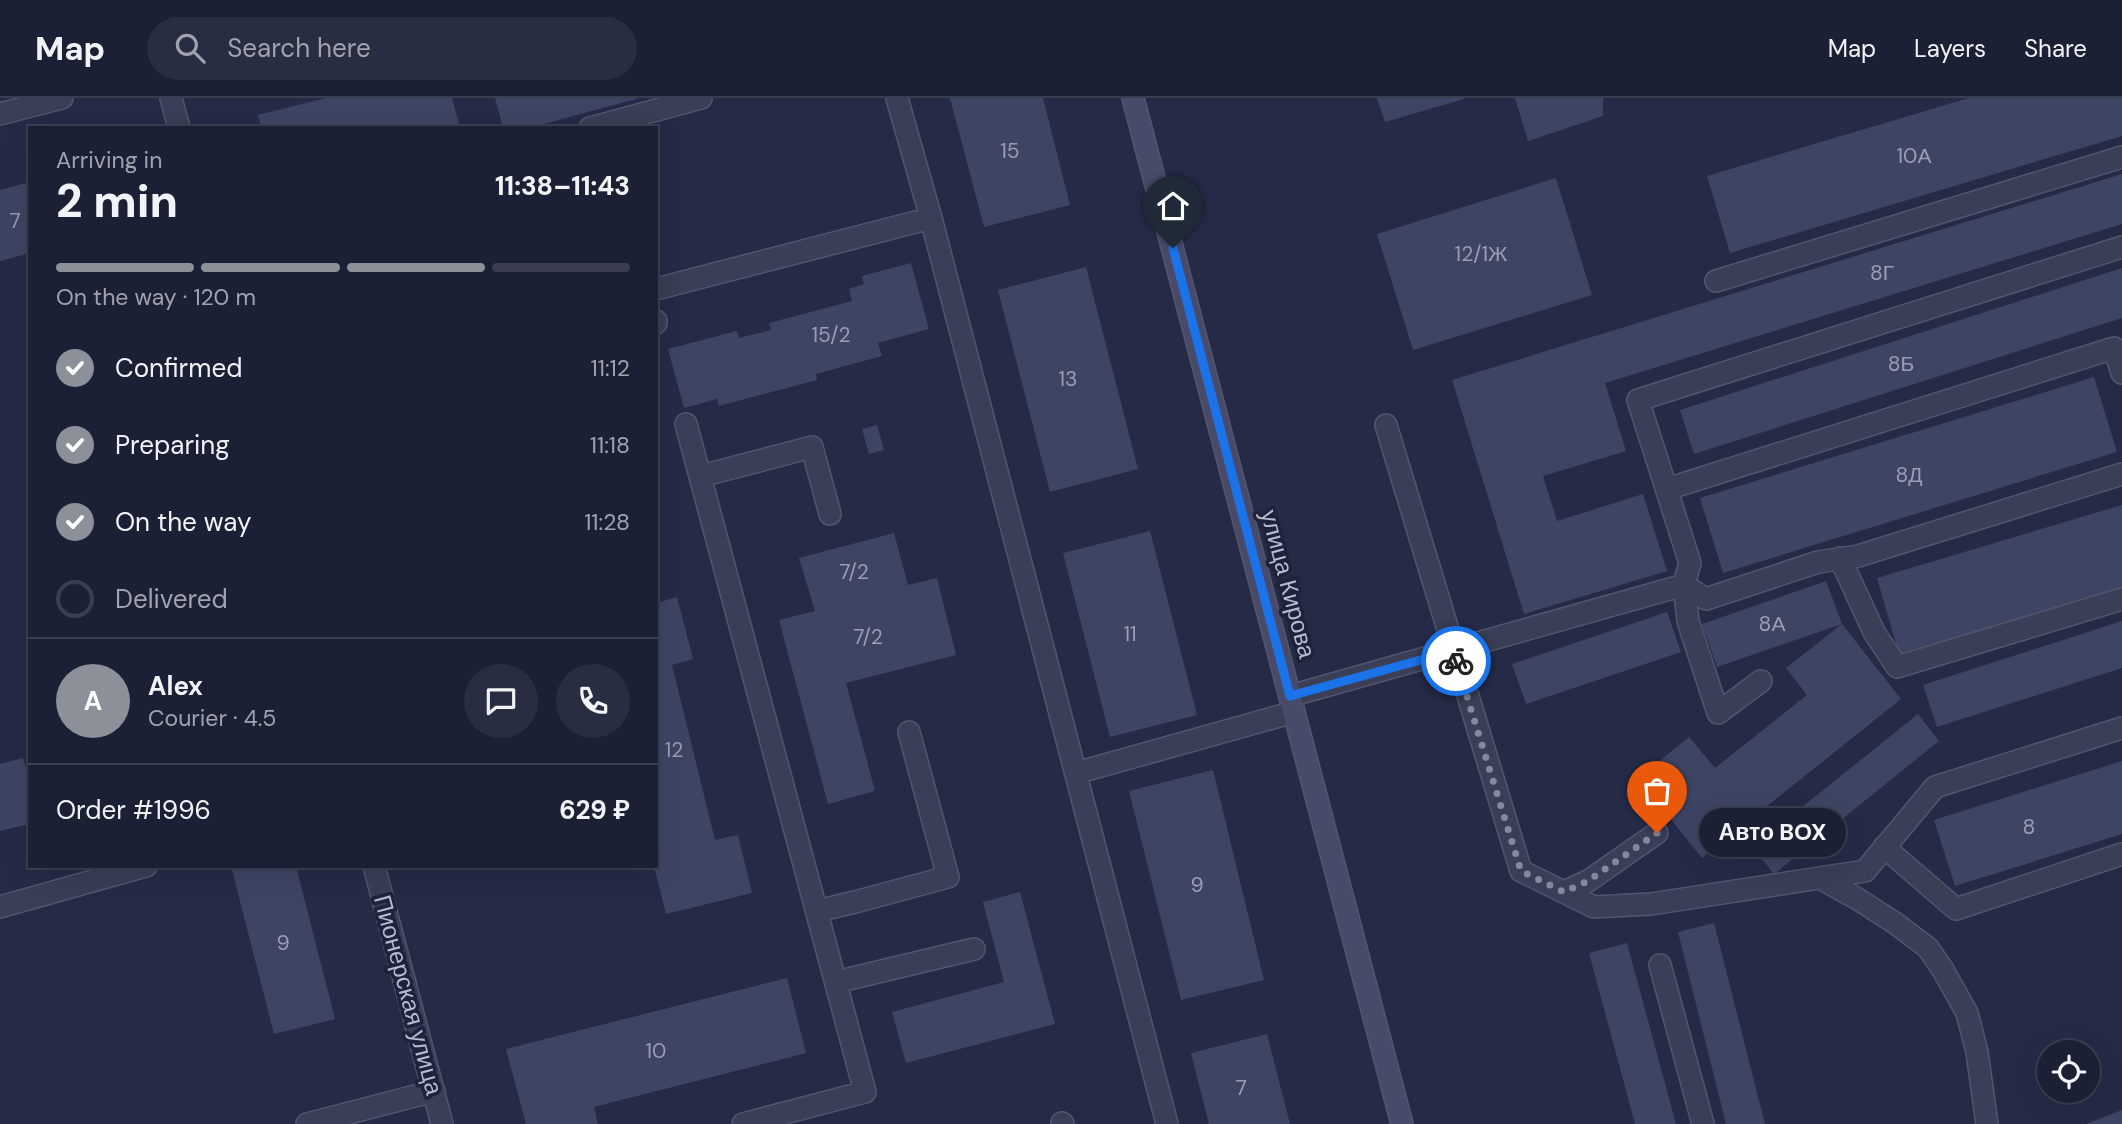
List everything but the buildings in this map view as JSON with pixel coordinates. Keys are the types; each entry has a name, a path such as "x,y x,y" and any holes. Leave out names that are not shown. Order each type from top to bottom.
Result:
{"main road":[{"name":"улица Кирова","path":"1133,98 1402,1124"}],"street":[{"path":"0,114 62,98"},
{"path":"171,98 178,126"},
{"path":"597,126 701,98"},
{"path":"897,98 931,218 1167,1124"},
{"path":"1716,281 2122,156"},
{"path":"658,288 931,218"},
{"path":"1761,681 1718,713 1688,621 1684,585 1690,563 1638,400 2122,247"},
{"path":"1667,489 2114,348 2122,373"},
{"path":"686,424 865,1092 743,1124"},
{"path":"1386,425 1521,871 1594,906 1640,904 1866,871 1935,786 2122,728"},
{"path":"701,476 812,447 830,514"},
{"path":"1076,773 1453,651 1684,585 1706,599 1818,562 1858,556 2122,474"},
{"path":"1840,558 1874,632 1897,667 2122,599"},
{"path":"817,911 948,877 909,732"},
{"path":"1564,892 1588,881 1657,833"},
{"path":"1884,847 1956,909 2122,854"},
{"path":"0,907 139,868"},
{"name":"Пионерская улица","path":"375,868 442,1124"},
{"path":"1820,878 1895,923 1928,948 1943,970 1967,1013 1977,1052 1987,1124"},
{"path":"836,982 974,949"},
{"path":"1660,965 1703,1124"},
{"path":"307,1124 434,1091"}],"way so far":[{"path":"1456,661 1521,871 1564,892 1588,881 1657,833"}],"place":[{"name":"Авто BOX","path":"1657,833"}],"route":[{"path":"1173,248 1290,696 1453,651 1456,661"}]}
